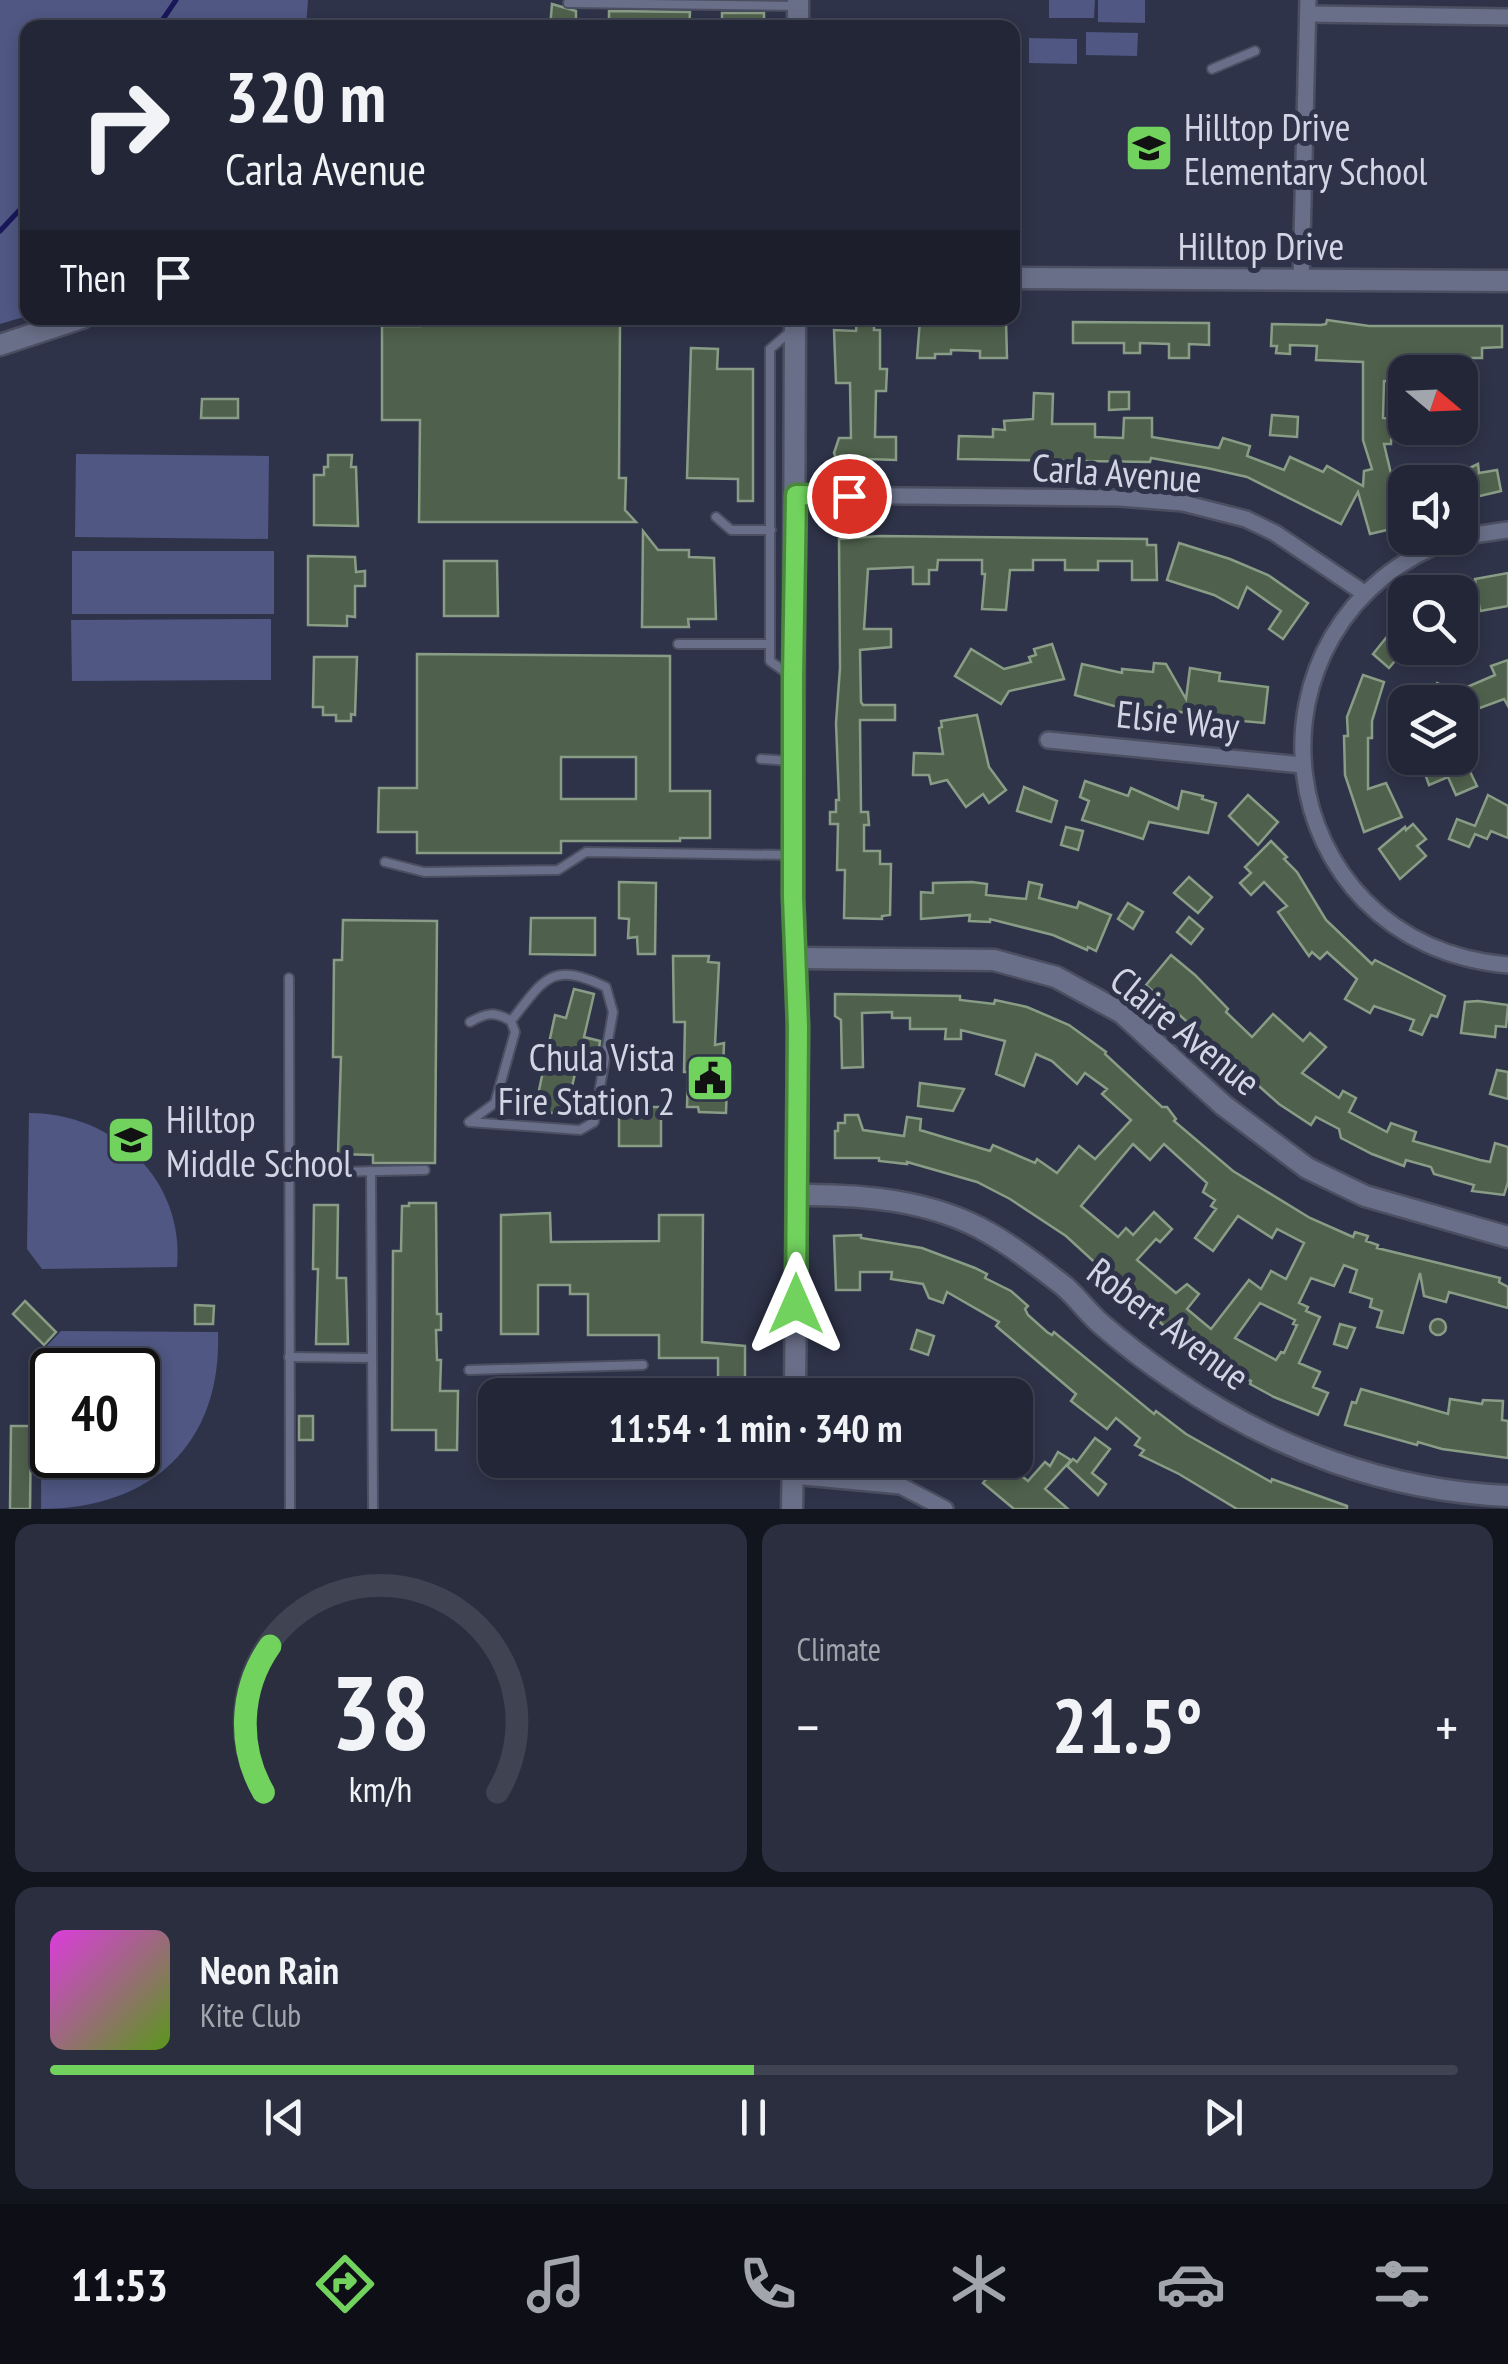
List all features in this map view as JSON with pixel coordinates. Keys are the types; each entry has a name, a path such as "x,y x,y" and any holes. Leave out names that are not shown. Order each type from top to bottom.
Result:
{"street":[{"path":"1301,281 1308,7 1508,17"},
{"name":"Hilltop Drive","path":"1020,278 1508,281"},
{"path":"0,346 62,325"},
{"path":"795,325 795,1378"},
{"name":"Carla Avenue","path":"796,495 1119,498 1183,504 1246,519 1275,533 1364,592"},
{"path":"1478,534 1508,530"},
{"path":"1421,555 1394,568 1364,592 1332,638 1305,706 1302,765 1321,836 1336,863 1366,901 1410,936 1467,958 1508,965"},
{"name":"Elsie Way","path":"1048,740 1302,765"},
{"name":"Claire Avenue","path":"798,958 994,960 1056,978 1086,990 1122,1013 1222,1105 1307,1168 1380,1201 1508,1237"},
{"name":"Robert Avenue","path":"797,1195 861,1196 918,1205 989,1232 1066,1288 1099,1323 1171,1378 1262,1433 1327,1461 1396,1481 1508,1496"},
{"path":"792,1509 793,1478"},
{"path":"853,1478 901,1486 945,1509"}],"lane":[{"path":"568,3 798,3"},
{"path":"1212,69 1255,51"},
{"path":"793,325 770,349 770,661 793,678"},
{"path":"716,517 731,530 770,530"},
{"path":"678,644 770,644"},
{"path":"761,759 794,762"},
{"path":"385,862 424,872 443,872 558,870 586,852 793,856"},
{"path":"470,1022 486,1013 499,1014 511,1020 515,1032 495,1102 469,1122 580,1130 594,1122 612,1012 606,987 564,973 544,980 511,1020"},
{"path":"290,978 290,1509"},
{"path":"290,1173 425,1170"},
{"path":"371,1172 373,1509"},
{"path":"289,1357 372,1358"},
{"path":"469,1370 643,1365"}],"shaded area":[{"path":"0,0 308,0 307,20 20,20 20,318 0,324"},
{"path":"1049,0 1095,0 1094,18 1049,18"},
{"path":"1098,0 1145,0 1145,23 1098,22"},
{"path":"1086,32 1138,33 1137,56 1086,55"},
{"path":"1029,38 1077,39 1077,64 1029,63"},
{"path":"76,454 269,456 268,539 75,537"},
{"path":"72,551 274,551 274,614 72,614"},
{"path":"271,619 271,680 72,681 71,620"},
{"path":"29,1113 60,1116 89,1125 138,1157 169,1206 176,1235 177,1267 42,1269 27,1249"},
{"path":"61,1331 218,1332 216,1372 208,1407 193,1437 160,1472 160,1348 45,1348"},
{"path":"41,1478 152,1478 116,1497 80,1506 41,1509"}],"building":[{"path":"552,4 576,11 576,20 551,20"},
{"path":"609,11 690,12 690,20 609,20"},
{"path":"722,13 764,13 764,20 722,20"},
{"path":"1327,320 1369,326 1502,326 1502,347 1482,348 1482,358 1388,355 1383,418 1388,419 1388,444 1384,444 1389,465 1388,530 1370,534 1358,492 1341,524 1247,477 1151,458 1150,462 958,459 959,436 993,437 993,429 1005,430 1004,421 1033,419 1034,393 1053,394 1052,424 1095,424 1095,437 1123,438 1124,418 1152,418 1152,437 1219,448 1223,438 1250,446 1247,456 1284,470 1290,457 1323,472 1327,466 1363,486 1364,471 1372,469 1363,440 1363,362 1316,360 1317,346 1290,345 1290,354 1276,353 1277,346 1271,346 1272,324 1326,324"},
{"path":"1073,322 1209,323 1209,345 1189,344 1189,358 1169,358 1169,344 1140,343 1140,353 1124,353 1124,343 1073,343"},
{"path":"620,325 619,478 626,478 625,510 636,522 419,522 420,420 382,420 382,326"},
{"path":"856,325 874,325 874,330 880,330 880,369 887,369 886,391 876,391 875,437 896,437 896,460 836,458 834,453 839,438 851,438 850,383 836,383 834,330 856,331"},
{"path":"920,325 1006,325 1007,358 980,358 980,351 951,350 951,354 935,354 935,358 917,358"},
{"path":"691,348 718,349 717,369 753,369 753,501 738,501 738,479 687,478"},
{"path":"1109,392 1129,392 1129,409 1109,410"},
{"path":"202,399 238,399 238,418 201,418"},
{"path":"1272,415 1298,417 1297,437 1270,435"},
{"path":"328,455 352,455 358,526 314,525 314,475 324,475"},
{"path":"1476,465 1479,473 1497,470 1501,491 1478,496"},
{"path":"643,531 658,550 689,550 689,557 714,558 716,619 688,619 689,627 642,627"},
{"path":"839,539 1147,539 1147,545 1156,545 1157,580 1132,580 1132,561 1098,561 1098,570 1065,570 1065,560 1033,560 1033,570 1010,570 1006,610 982,609 982,560 938,560 937,570 929,570 929,584 913,584 913,567 868,569 864,629 891,629 891,647 860,650 861,702 895,705 895,720 860,720 861,812 868,812 869,825 864,825 864,851 880,851 880,864 891,864 890,915 882,919 844,918 845,870 837,870 838,824 830,824 830,812 836,812 839,800"},
{"path":"1179,543 1268,575 1308,603 1283,639 1269,629 1281,611 1247,587 1238,608 1214,595 1167,580"},
{"path":"308,556 355,557 356,572 365,571 365,586 355,586 355,617 347,616 347,626 308,625"},
{"path":"444,561 497,561 498,616 444,616"},
{"path":"1508,573 1508,606 1480,611 1478,578"},
{"path":"1388,635 1388,665 1392,665 1389,668 1373,654"},
{"path":"1052,644 1064,679 1009,691 1001,704 955,676 971,649 1004,669 1031,662 1029,657 1036,655 1034,649"},
{"path":"417,654 670,656 670,791 710,791 710,838 561,841 561,853 417,853 417,832 378,832 379,788 417,788","holes":["561,757 636,757 636,799 561,799"]},
{"path":"314,657 357,657 355,715 351,714 351,721 336,721 336,715 323,715 323,707 313,707"},
{"path":"1508,660 1508,706 1504,699 1478,709 1478,685 1472,685 1495,675 1491,666"},
{"path":"1154,663 1166,664 1186,699 1190,668 1220,673 1219,681 1268,687 1264,723 1171,711 1171,715 1149,712 1075,695 1082,664 1122,673 1122,669 1153,672"},
{"path":"1363,675 1384,682 1372,721 1372,738 1368,738 1368,789 1386,783 1402,817 1364,832 1345,775 1344,736 1348,736 1347,717"},
{"path":"977,715 989,767 1006,790 989,803 983,794 966,807 947,780 931,784 929,775 913,775 914,753 943,754 941,721"},
{"path":"1425,775 1472,775 1477,786 1456,795 1448,777 1429,785"},
{"path":"1085,781 1128,796 1131,788 1178,809 1182,791 1203,796 1202,799 1216,803 1208,833 1149,822 1143,839 1082,820 1089,801 1080,797"},
{"path":"1024,787 1057,801 1051,822 1017,811"},
{"path":"1248,795 1278,822 1258,845 1229,816"},
{"path":"1488,795 1508,806 1508,838 1491,831 1487,839 1475,834 1469,847 1449,839 1457,819 1475,826"},
{"path":"1413,824 1426,839 1417,846 1426,856 1400,879 1379,849"},
{"path":"1066,827 1083,831 1078,850 1061,845"},
{"path":"1271,841 1287,857 1284,859 1297,872 1326,920 1372,964 1375,960 1445,996 1437,1017 1431,1015 1422,1035 1410,1030 1414,1020 1374,1006 1370,1013 1345,999 1357,979 1327,952 1320,959 1312,952 1309,956 1278,912 1287,906 1264,882 1251,895 1240,883 1251,873 1245,867"},
{"path":"1189,877 1212,897 1198,913 1174,893"},
{"path":"619,882 656,883 655,954 638,954 637,937 628,938 629,919 619,918"},
{"path":"1029,882 1042,885 1039,898 1077,908 1079,902 1111,915 1096,951 990,919 969,921 970,915 921,919 921,892 933,893 933,883 987,884 986,895 1026,899"},
{"path":"1128,903 1143,912 1133,929 1118,919"},
{"path":"1189,917 1203,929 1191,944 1177,932"},
{"path":"531,918 595,918 595,955 530,954"},
{"path":"343,920 437,921 435,1163 373,1163 373,1155 338,1154 341,1057 333,1057 334,960 342,960"},
{"path":"1171,955 1195,975 1252,1037 1273,1014 1303,1041 1310,1033 1326,1047 1302,1073 1339,1098 1343,1091 1356,1098 1349,1112 1387,1132 1391,1123 1416,1132 1413,1141 1480,1160 1490,1162 1495,1143 1508,1147 1504,1195 1472,1191 1474,1185 1434,1174 1431,1167 1406,1160 1404,1166 1372,1154 1341,1138 1339,1129 1316,1117 1311,1125 1279,1104 1146,985"},
{"path":"673,956 709,956 708,962 719,963 715,1045 724,1043 723,1071 732,1071 732,1084 727,1084 726,1113 699,1112 698,1107 687,1107 685,1022 674,1022"},
{"path":"574,989 594,994 584,1037 600,1041 597,1062 579,1057 565,1116 535,1109 555,1015 566,1018"},
{"path":"835,994 960,996 960,1000 994,1004 995,1000 1027,1007 1069,1025 1106,1052 1162,1107 1167,1107 1174,1121 1233,1171 1310,1218 1353,1237 1355,1232 1368,1236 1366,1241 1378,1245 1377,1248 1500,1278 1499,1282 1508,1287 1508,1308 1449,1292 1446,1302 1424,1296 1420,1273 1403,1333 1377,1327 1382,1311 1370,1307 1372,1299 1350,1292 1357,1270 1344,1265 1334,1286 1311,1278 1299,1303 1320,1317 1299,1363 1320,1372 1313,1387 1328,1393 1318,1415 1274,1397 1226,1370 1163,1325 1066,1236 1010,1199 977,1182 907,1162 835,1158 835,1131 838,1123 845,1123 845,1115 858,1115 863,1130 904,1136 907,1117 921,1119 920,1130 990,1151 993,1145 1035,1163 1037,1159 1057,1173 1079,1146 1095,1159 1131,1120 1102,1094 1107,1089 1085,1073 1077,1084 1052,1061 1036,1054 1024,1086 996,1074 1005,1041 961,1030 961,1039 945,1039 946,1029 910,1029 910,1018 892,1018 892,1012 862,1013 863,1067 842,1068 841,1020 835,1016","holes":["1133,1144 1150,1160 1164,1144 1207,1183 1203,1192 1215,1200 1211,1206 1216,1209 1195,1238 1213,1251 1238,1216 1272,1238 1277,1229 1304,1243 1286,1279 1271,1271 1261,1289 1249,1280 1211,1329 1187,1309 1199,1294 1187,1284 1176,1293 1137,1260 1156,1239 1160,1242 1172,1229 1154,1212 1133,1235 1126,1228 1118,1237 1081,1206","1260,1303 1295,1320 1293,1324 1297,1325 1284,1353 1276,1360 1235,1338"]},
{"path":"1465,1002 1508,1005 1506,1027 1496,1026 1495,1037 1461,1033"},
{"path":"1497,1070 1508,1072 1508,1099 1490,1094"},
{"path":"920,1083 964,1089 953,1111 918,1106"},
{"path":"619,1107 661,1107 661,1146 619,1146"},
{"path":"436,1203 437,1314 441,1314 441,1330 436,1330 437,1360 441,1360 440,1391 458,1391 457,1450 436,1450 436,1430 392,1430 393,1251 401,1251 402,1206"},
{"path":"314,1205 338,1205 337,1278 346,1278 348,1344 316,1344 318,1269 313,1269"},
{"path":"550,1213 551,1242 659,1241 659,1215 703,1215 702,1342 745,1346 745,1378 718,1378 718,1358 659,1358 659,1335 588,1335 588,1294 570,1294 570,1285 538,1285 538,1334 501,1334 501,1215"},
{"path":"861,1235 922,1248 987,1274 985,1278 1011,1291 1028,1306 1028,1315 1047,1332 1054,1332 1154,1414 1156,1411 1186,1434 1271,1482 1272,1479 1347,1509 1237,1509 1140,1455 1144,1450 1135,1445 1140,1438 1116,1418 1107,1429 1071,1401 1076,1394 996,1326 999,1322 947,1292 943,1303 929,1298 923,1284 891,1279 892,1272 860,1272 860,1290 836,1290 834,1236"},
{"path":"25,1301 56,1332 44,1345 13,1314"},
{"path":"195,1305 214,1306 213,1324 195,1324"},
{"path":"1438,1319 1446,1327 1438,1335 1430,1327"},
{"path":"1340,1324 1355,1328 1347,1348 1334,1344"},
{"path":"917,1330 934,1336 928,1355 911,1349"},
{"path":"1361,1389 1448,1414 1450,1399 1482,1404 1483,1400 1503,1401 1502,1420 1508,1421 1508,1458 1418,1442 1417,1445 1345,1425"},
{"path":"299,1416 313,1416 313,1440 299,1440"},
{"path":"11,1426 30,1426 30,1509 10,1509"},
{"path":"1095,1438 1110,1449 1092,1473 1106,1484 1098,1495 1067,1466 1073,1459 1077,1462"},
{"path":"1058,1452 1071,1460 1045,1489 1068,1509 1014,1509 983,1483 987,1478 1028,1481 1045,1462 1050,1466"}],"waterway":[{"path":"162,20 176,0"},
{"path":"0,231 20,210"}],"place":[{"name":"Hilltop Drive Elementary School","path":"1149,148"},
{"name":"Chula Vista Fire Station 2","path":"710,1078"},
{"name":"Hilltop Middle School","path":"131,1140"}],"route":[{"path":"796,1304 796,495 849,496"}]}
